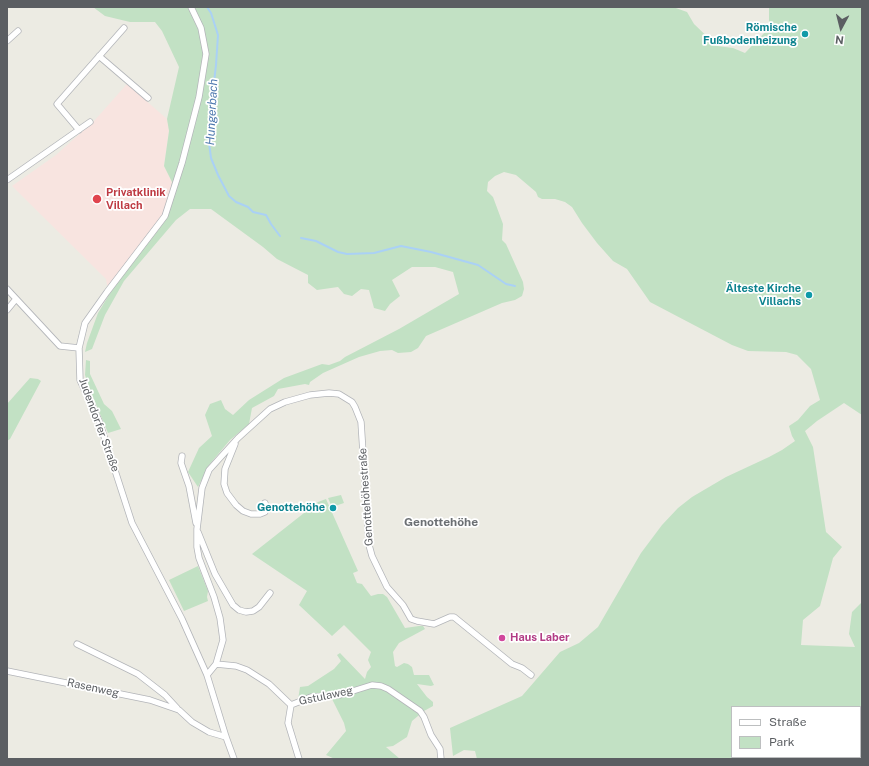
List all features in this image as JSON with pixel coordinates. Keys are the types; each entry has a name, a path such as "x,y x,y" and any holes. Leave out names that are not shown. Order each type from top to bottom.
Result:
{"street":[{"name":"Judendorfer Straße","path":"191,7 201,28 206,54 197,105 182,163 165,216 85,322 79,348 80,380 99,421 132,523 182,619 208,675 234,759"},
{"path":"79,130 57,104 124,28"},
{"path":"7,41 18,31"},
{"path":"99,56 148,98"},
{"path":"7,180 90,122"},
{"path":"7,290 60,346 79,348"},
{"path":"7,310 16,299"},
{"name":"Genottehöhestraße","path":"208,675 216,664 222,645 223,636 214,597 197,553 197,529 202,488 209,470 238,438 263,414 285,402 310,395 329,392 340,394 348,399 355,407 362,428 369,545 372,556 384,583 403,605 411,619 434,624 450,617 454,617 512,664 522,668 531,675"},
{"name":"Genottehöhestraße","path":"238,438 225,469 224,484 227,493 236,505 251,514 260,514 265,512 265,503"},
{"name":"Genottehöhestraße","path":"182,456 181,463 189,486 197,529 216,574 233,605 239,610 246,612 253,611 259,607 270,593"},
{"name":"Rasenweg","path":"77,644 138,674 165,695 192,722 209,732 226,737"},
{"name":"Gstulaweg","path":"216,664 236,666 247,670 269,684 291,705"},
{"name":"Rasenweg","path":"7,671 150,700 179,710"},
{"name":"Gstulaweg","path":"291,705 307,698 340,695 372,685 381,686 388,689 420,711 424,717 430,735 440,749 441,759"},
{"name":"Gstulaweg","path":"291,705 288,723 299,759"}],"shaded area":[{"name":"Privatklinik Villach","path":"127,84 167,119 169,131 164,166 172,182 167,212 112,290 107,285 106,279 12,186 56,155 94,121"}],"green space":[{"path":"93,7 673,7 687,12 694,24 717,46 733,48 745,53 769,28 769,7 862,7 862,415 844,403 805,431 813,447 826,532 842,547 833,558 820,606 803,620 801,645 855,647 849,634 852,612 862,602 862,759 477,759 475,751 464,750 453,756 450,728 522,696 560,652 579,643 598,627 641,553 662,525 678,508 692,497 726,477 769,457 795,441 789,426 798,420 810,406 820,400 811,369 797,355 786,352 748,351 732,345 650,302 627,269 613,261 597,243 572,207 565,202 555,199 542,199 538,197 536,192 516,175 504,172 495,176 488,182 487,191 493,197 503,224 502,240 506,244 523,282 524,289 522,296 515,300 502,303 426,336 418,348 411,352 398,353 392,350 380,351 359,357 323,373 310,382 309,385 305,384 278,389 274,396 252,408 249,424 230,440 209,465 198,487 188,472 199,448 212,436 205,415 210,404 221,400 225,409 233,415 249,400 284,378 322,364 329,365 340,361 459,294 453,272 435,267 412,267 392,280 400,296 390,304 385,311 374,308 369,290 361,289 352,296 344,294 338,287 317,290 308,283 308,275 277,259 211,209 190,209 176,220 124,281 105,315 92,349 85,352 98,313 112,290 167,212 172,182 164,166 169,131 167,119 179,67 162,31 155,22 130,22 105,16"},
{"path":"86,360 90,361 90,374 104,404 112,411 121,429 108,433 85,375"},
{"path":"30,378 41,381 10,439 7,441 7,404"},
{"path":"341,495 344,503 332,507 328,498"},
{"path":"326,499 358,571 353,573 357,583 362,584 371,596 383,594 387,597 405,628 423,626 425,629 399,643 393,652 395,666 397,667 404,663 408,664 412,667 414,675 429,675 434,685 417,684 433,702 433,706 412,721 407,737 393,746 386,747 400,759 335,759 326,755 346,731 344,723 332,699 350,695 298,700 300,687 308,686 334,669 341,661 337,655 340,653 365,679 367,672 371,667 368,660 371,652 344,625 332,636 299,605 307,591 252,554 318,502"},
{"path":"198,566 208,591 208,601 184,611 169,580"}],"waterway":[{"name":"Hungerbach","path":"207,7 211,13 218,35 209,143 211,158 229,196 236,202 248,207 253,212 266,215 280,236"},
{"path":"301,238 316,241 338,252 347,254 374,253 401,246 431,252 478,265 506,284 515,286"}],"place":[{"name":"Römische Fußbodenheizung","path":"805,34"},
{"name":"Privatklinik Villach","path":"97,199"},
{"name":"Älteste Kirche Villachs","path":"809,295"},
{"name":"Genottehöhe","path":"333,508"},
{"name":"Haus Laber","path":"502,638"}],"district":[{"name":"Genottehöhe","path":"441,522"}]}
